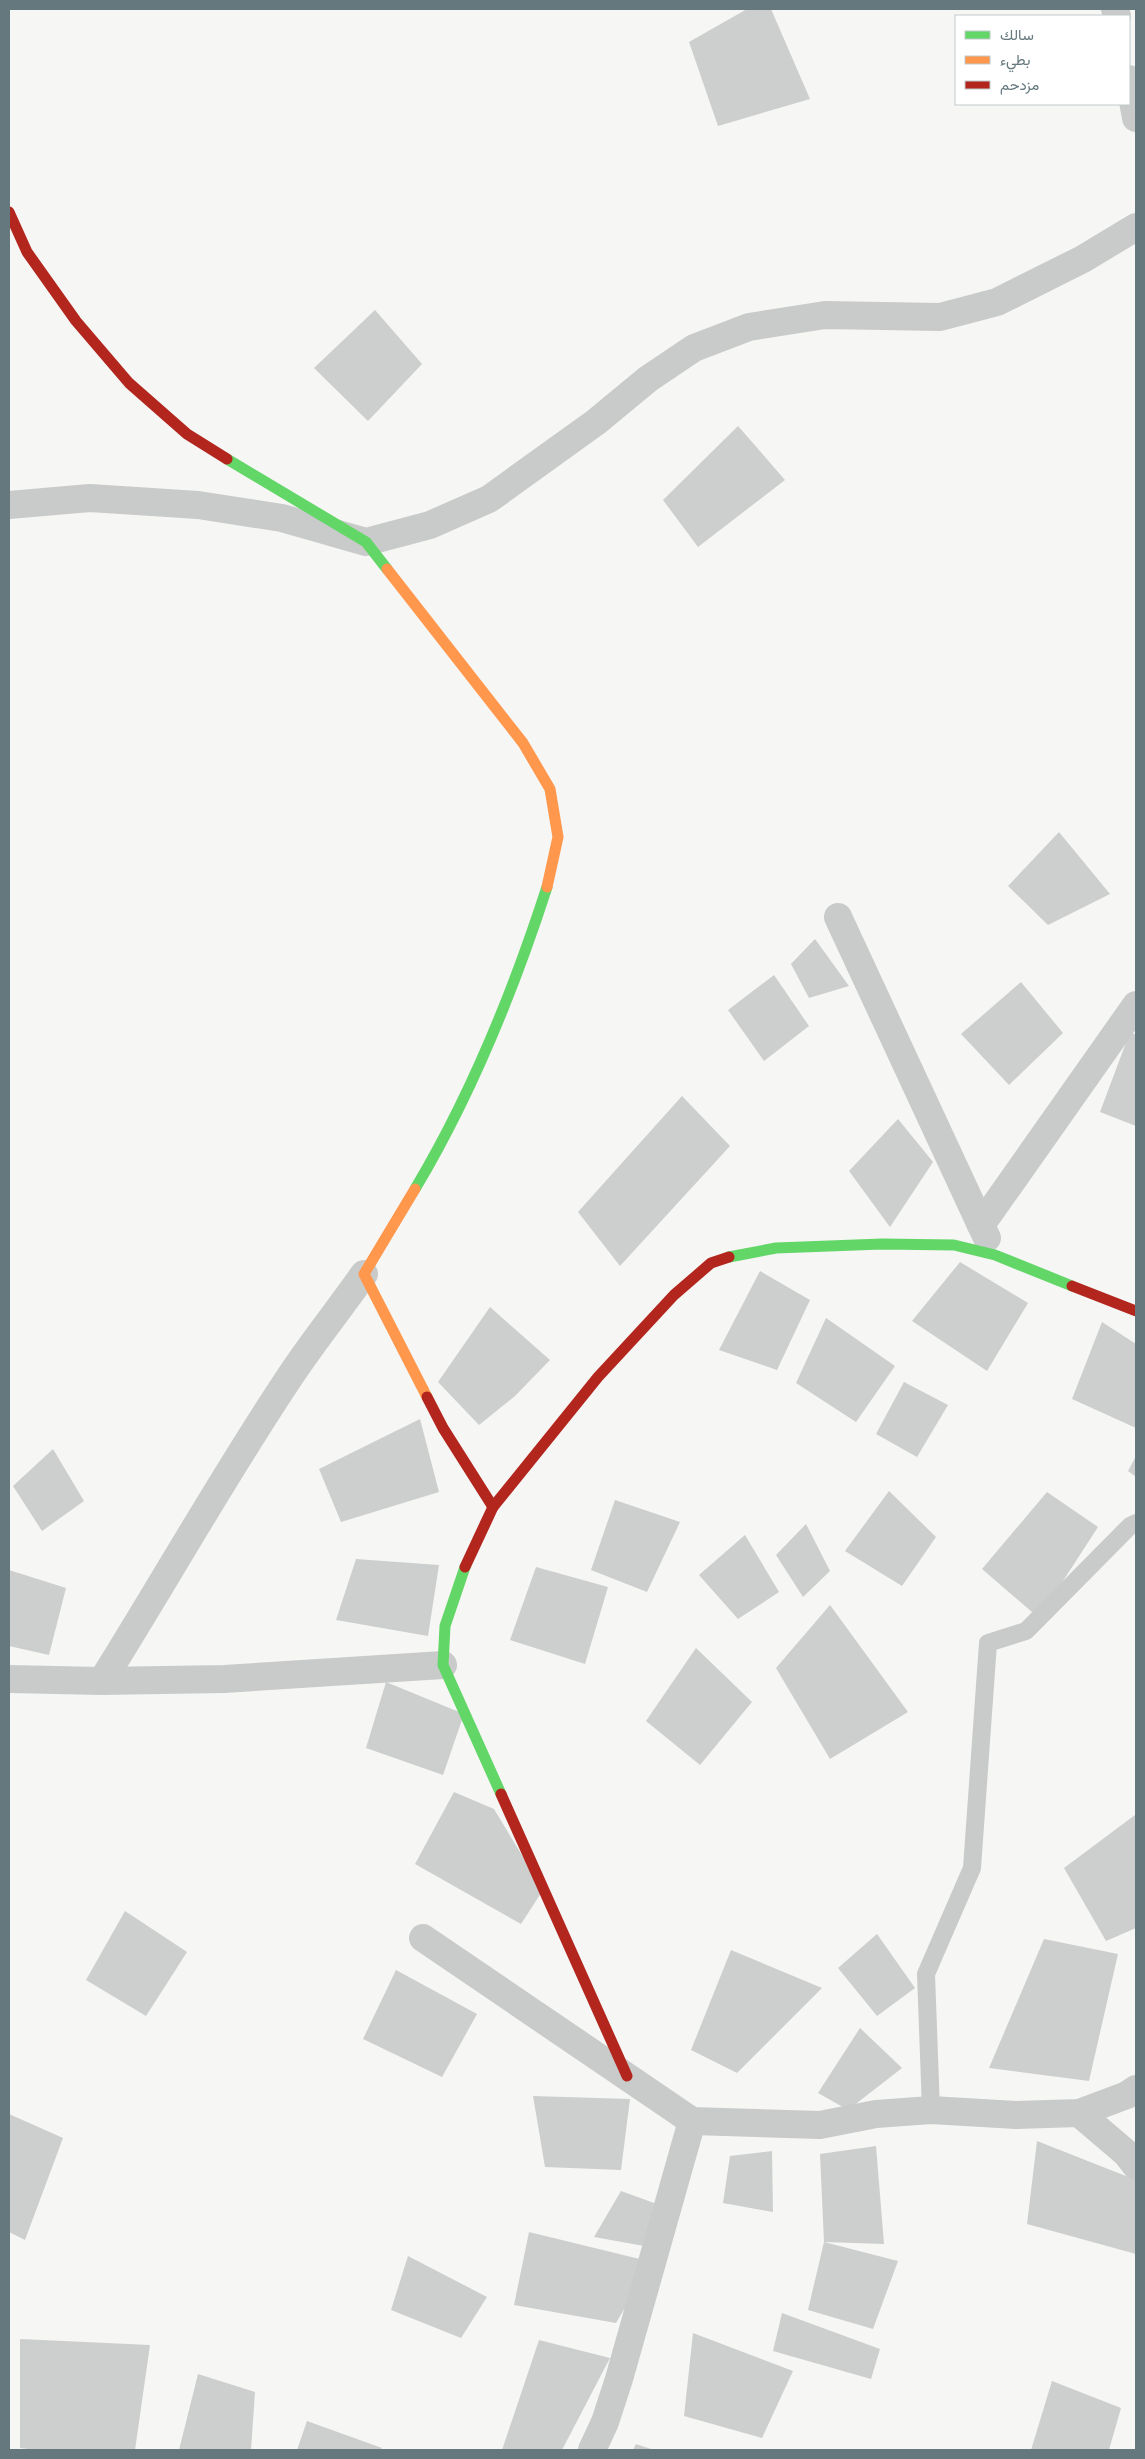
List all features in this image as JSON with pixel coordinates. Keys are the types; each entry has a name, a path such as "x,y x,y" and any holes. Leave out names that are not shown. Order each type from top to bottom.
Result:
{"street":[{"path":"1130,85 1136,118"},
{"path":"9,212 27,252 76,321 129,384 187,434 301,505 366,542 523,743 550,789 558,837 551,874 536,920 482,1057 430,1164 364,1274 294,1371 222,1483 164,1582 102,1681"},
{"path":"9,505 90,498 198,505 282,518 366,542 430,525 489,499 596,422 648,379 694,348 749,327 825,315 940,317 997,302 1083,259 1136,227"},
{"path":"838,917 995,1255"},
{"path":"980,1225 1136,1006"},
{"path":"627,2076 443,1665 444,1626 467,1560 493,1507 598,1377 674,1295 711,1262 742,1253 776,1248 882,1244 954,1245 995,1255 1136,1312"},
{"path":"364,1274 398,1344 443,1428 493,1507"},
{"path":"9,1679 102,1681 224,1679 443,1665"},
{"path":"423,1938 692,2121 820,2125 876,2114 931,2110 1016,2115 1079,2113 1127,2096 1136,2089"},
{"path":"1079,2113 1126,2153 1136,2166"},
{"path":"592,2450 605,2422 619,2379 692,2121"}],"lane":[{"path":"931,2110 926,1974 972,1868 988,1643 1026,1631 1130,1526 1136,1523"}],"building":[{"path":"747,9 771,9 810,99 718,126 689,42"},
{"path":"375,310 422,364 368,421 314,368"},
{"path":"738,426 785,480 698,547 663,500"},
{"path":"1059,832 1110,894 1048,925 1008,886"},
{"path":"815,939 849,986 809,998 791,964"},
{"path":"774,975 809,1026 764,1061 728,1010"},
{"path":"1021,982 1063,1033 1009,1085 961,1034"},
{"path":"1130,1032 1136,1035 1136,1126 1100,1112"},
{"path":"682,1096 730,1146 620,1266 578,1212"},
{"path":"898,1119 933,1162 890,1227 849,1171"},
{"path":"960,1262 1028,1303 987,1371 912,1321"},
{"path":"760,1271 810,1300 777,1370 719,1350"},
{"path":"490,1307 550,1360 515,1396 479,1425 438,1382"},
{"path":"826,1318 895,1366 856,1422 796,1383"},
{"path":"1102,1322 1136,1344 1136,1428 1072,1399"},
{"path":"904,1382 948,1405 917,1457 876,1434"},
{"path":"420,1419 439,1492 341,1522 319,1469"},
{"path":"53,1449 84,1501 42,1531 13,1486"},
{"path":"1136,1456 1136,1477 1128,1471"},
{"path":"889,1491 936,1537 902,1586 845,1551"},
{"path":"1047,1492 1098,1527 1039,1618 982,1569"},
{"path":"615,1500 680,1522 647,1592 591,1570"},
{"path":"806,1524 830,1571 803,1597 776,1555"},
{"path":"745,1535 779,1592 738,1619 699,1575"},
{"path":"356,1559 439,1565 428,1636 336,1620"},
{"path":"536,1567 608,1587 585,1664 510,1640"},
{"path":"9,1570 66,1588 49,1655 9,1646"},
{"path":"830,1605 908,1712 830,1759 776,1668"},
{"path":"696,1648 752,1702 700,1765 646,1721"},
{"path":"386,1682 464,1714 443,1775 366,1748"},
{"path":"454,1792 494,1809 543,1890 521,1924 415,1864"},
{"path":"1135,1815 1136,1928 1106,1941 1064,1868"},
{"path":"125,1911 187,1952 146,2016 86,1980"},
{"path":"877,1934 915,1988 877,2016 838,1968"},
{"path":"1044,1939 1118,1954 1089,2081 989,2068"},
{"path":"731,1950 822,1988 737,2073 691,2050"},
{"path":"396,1970 477,2014 442,2077 363,2039"},
{"path":"860,2028 902,2068 848,2110 818,2093"},
{"path":"533,2096 630,2099 621,2170 545,2167"},
{"path":"9,2114 63,2138 25,2240 9,2232"},
{"path":"1037,2141 1136,2180 1136,2254 1027,2224"},
{"path":"876,2146 884,2244 824,2242 820,2154"},
{"path":"772,2151 773,2212 723,2203 730,2156"},
{"path":"621,2191 668,2208 644,2246 594,2237"},
{"path":"529,2232 652,2262 616,2323 514,2305"},
{"path":"824,2242 898,2261 873,2329 808,2310"},
{"path":"408,2256 487,2297 461,2338 391,2310"},
{"path":"782,2313 880,2349 871,2379 773,2351"},
{"path":"693,2333 793,2371 762,2438 684,2416"},
{"path":"20,2339 150,2345 135,2450 36,2450 20,2448"},
{"path":"539,2340 610,2358 562,2450 502,2450"},
{"path":"198,2374 255,2392 251,2450 179,2450"},
{"path":"1052,2381 1121,2408 1109,2450 1031,2450"},
{"path":"307,2421 382,2448 380,2450 297,2450"},
{"path":"636,2444 654,2450 633,2450"}],"traffic: fast":[{"path":"227,459 366,542 387,569"},
{"path":"415,1189 454,1117 489,1042 520,964 547,887"},
{"path":"729,1257 776,1248 882,1244 954,1245 995,1255 1072,1286"},
{"path":"465,1567 445,1626 443,1665 501,1794"}],"traffic: slow":[{"path":"387,569 523,743 550,789 558,837 547,887"},
{"path":"415,1189 364,1274 427,1397"}],"traffic: jam":[{"path":"9,212 27,252 76,321 129,383 187,434 227,459"},
{"path":"465,1567 493,1507 598,1377 674,1295 711,1263 729,1257"},
{"path":"1072,1286 1136,1311"},
{"path":"427,1397 443,1428 493,1507"},
{"path":"501,1794 627,2076"}]}
